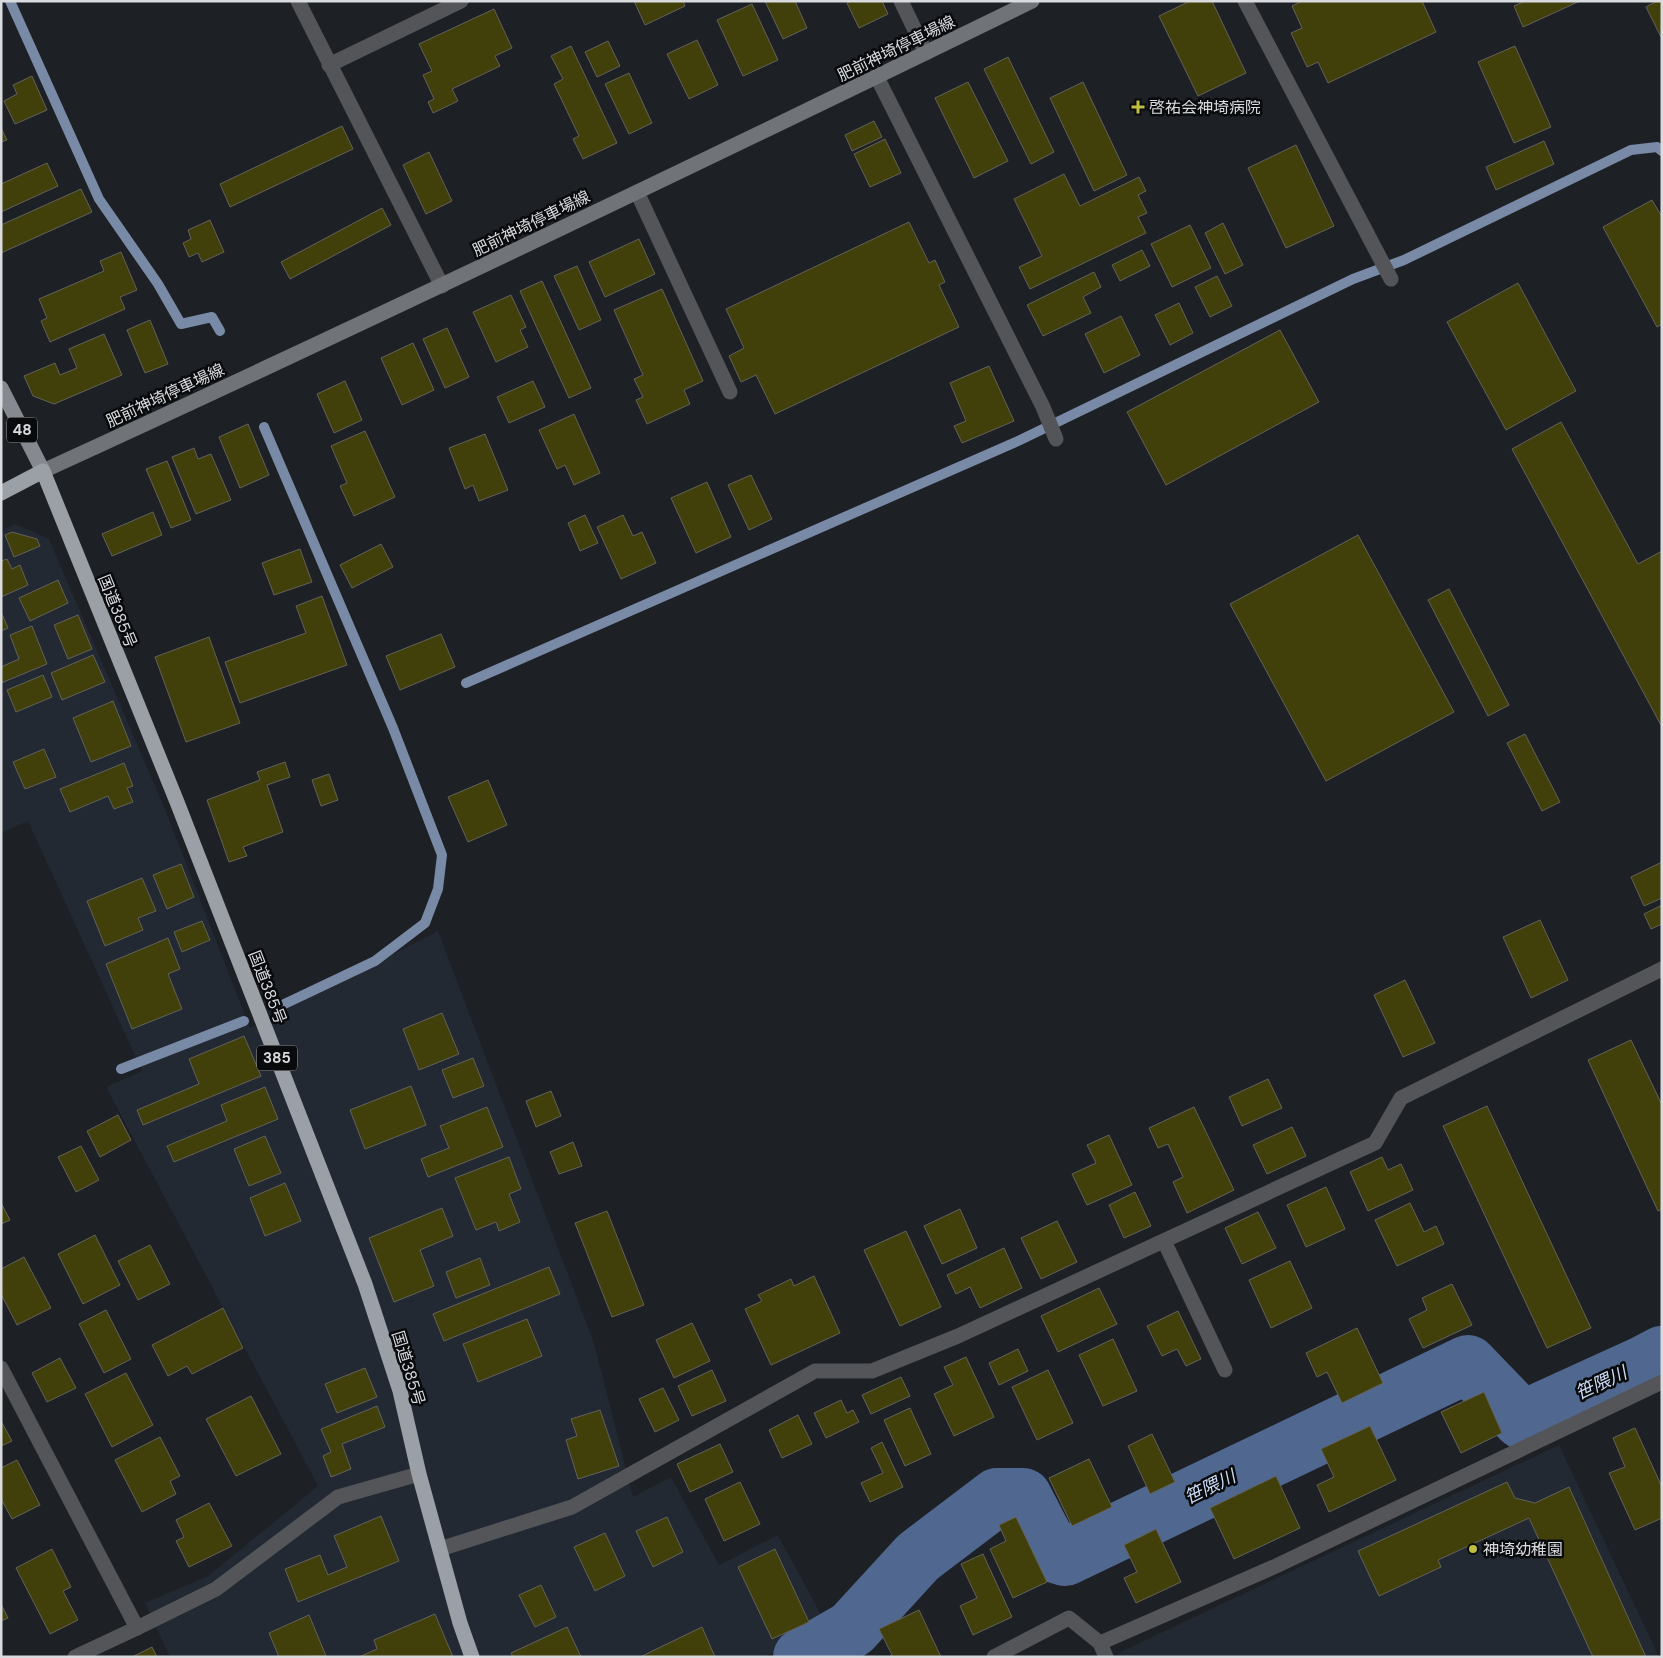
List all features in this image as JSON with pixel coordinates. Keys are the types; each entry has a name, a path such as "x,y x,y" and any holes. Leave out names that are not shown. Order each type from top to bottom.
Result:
{"highway":[{"path":"1,493 43,471"},
{"name":"国道385号","path":"43,471 177,802 365,1284 400,1391 419,1474 460,1623 472,1657"}],"main road":[{"name":"肥前神埼停車場線","path":"43,471 442,286 1032,1"},
{"name":"48","path":"1,388 43,471"}],"street":[{"path":"298,1 442,286"},
{"path":"329,64 461,1"},
{"path":"901,1 926,53"},
{"path":"1245,1 1391,278"},
{"path":"877,77 1043,407 1056,439"},
{"path":"638,192 730,392"},
{"path":"440,1549 572,1507 815,1371 872,1371 958,1336 1376,1144 1401,1098 1662,969"},
{"path":"1164,1241 1225,1370"},
{"path":"1,1368 137,1628"},
{"path":"1100,1643 1276,1566 1662,1382"},
{"path":"75,1657 216,1589 338,1497 419,1474"},
{"path":"994,1657 1069,1618 1100,1643 1106,1657"}],"shaded area":[{"path":"15,524 49,539 165,809 250,1028 438,931 594,1343 633,1497 671,1477 719,1565 778,1535 830,1631 762,1657 170,1657 145,1603 208,1576 318,1486 106,1087 142,1071 28,821 1,833 1,531"},
{"name":"神埼幼稚園","path":"1559,1445 1659,1657 1120,1657 1118,1653"}],"building":[{"path":"634,1 683,1 685,6 645,25"},
{"path":"765,1 795,1 807,28 783,39"},
{"path":"851,1 882,1 888,14 859,28 847,3"},
{"path":"1190,1 1212,1 1246,73 1198,96 1159,16"},
{"path":"1302,1 1422,1 1436,32 1328,83 1318,62 1307,67 1291,33 1302,28 1292,6"},
{"path":"1525,1 1580,1 1523,27 1514,6"},
{"path":"1657,1 1662,1 1662,39 1646,7"},
{"path":"752,4 778,60 743,76 717,20"},
{"path":"494,9 512,48 495,56 500,66 452,89 458,101 433,113 428,102 434,99 423,75 432,71 419,44"},
{"path":"697,40 718,85 689,99 667,54"},
{"path":"608,41 620,66 597,77 585,52"},
{"path":"571,46 617,143 583,159 573,139 579,136 554,84 563,79 551,56"},
{"path":"1515,46 1551,127 1514,143 1478,62"},
{"path":"1008,57 1054,152 1031,164 984,69"},
{"path":"629,73 652,123 629,134 605,84"},
{"path":"32,76 47,110 15,124 4,101 17,94 13,85"},
{"path":"968,82 1008,161 974,178 935,98"},
{"path":"1083,82 1127,175 1094,191 1050,98"},
{"path":"874,121 882,137 852,151 845,135"},
{"path":"342,126 353,149 230,207 220,184"},
{"path":"1,128 7,140 1,142"},
{"path":"885,139 901,173 870,187 854,154"},
{"path":"1544,141 1554,164 1496,190 1486,167"},
{"path":"1296,145 1334,226 1286,248 1248,168"},
{"path":"429,152 452,201 426,214 403,165"},
{"path":"47,163 58,186 1,212 1,184"},
{"path":"1064,174 1080,206 1139,177 1146,191 1138,195 1147,213 1138,217 1146,233 1030,289 1019,267 1042,256 1014,199"},
{"path":"81,189 92,212 1,253 1,225"},
{"path":"1652,200 1662,217 1662,324 1657,327 1603,227"},
{"path":"382,208 391,225 290,279 281,262"},
{"path":"210,220 224,252 202,262 198,253 189,257 183,243 191,239 188,230"},
{"path":"909,222 929,263 935,260 945,282 939,285 959,327 775,414 756,375 741,382 729,356 744,348 726,309"},
{"path":"1223,223 1243,265 1225,274 1205,233"},
{"path":"1190,225 1211,268 1172,287 1151,244"},
{"path":"639,239 655,274 605,297 589,262"},
{"path":"1142,250 1150,266 1120,281 1112,265"},
{"path":"121,252 137,290 120,297 125,309 50,342 41,321 47,318 39,299 104,271 100,261"},
{"path":"577,266 601,320 579,330 554,276"},
{"path":"1094,272 1101,287 1083,297 1091,313 1043,336 1027,305"},
{"path":"1217,276 1232,306 1210,317 1195,287"},
{"path":"542,281 591,388 569,398 520,291"},
{"path":"1518,283 1576,391 1506,430 1447,322"},
{"path":"662,289 703,381 684,390 690,404 647,424 636,400 643,397 634,379 643,375 614,310"},
{"path":"511,295 526,327 520,330 528,347 496,362 473,312"},
{"path":"1179,303 1193,333 1170,345 1155,315"},
{"path":"1121,316 1140,355 1104,373 1085,334"},
{"path":"150,320 168,364 145,373 127,330"},
{"path":"447,328 469,377 445,388 423,339"},
{"path":"1280,330 1319,402 1166,485 1127,412"},
{"path":"104,334 122,375 54,404 33,396 24,376 55,363 60,375 77,368 69,349"},
{"path":"413,343 434,390 402,405 381,358"},
{"path":"989,366 1014,421 962,443 954,426 966,421 950,383"},
{"path":"345,381 362,420 334,433 317,394"},
{"path":"533,381 545,407 509,423 497,397"},
{"path":"574,414 600,473 574,485 565,465 557,469 539,430"},
{"path":"1561,422 1638,564 1662,551 1662,727 1512,449"},
{"path":"248,424 269,475 240,488 219,437"},
{"path":"365,431 395,497 354,516 340,486 347,483 331,446"},
{"path":"485,434 508,490 479,501 473,485 465,489 449,448"},
{"path":"194,448 198,459 211,454 231,500 196,514 172,457"},
{"path":"167,461 191,520 171,528 146,469"},
{"path":"751,475 772,519 749,530 728,485"},
{"path":"707,482 731,537 696,553 671,498"},
{"path":"153,512 162,535 112,556 102,534"},
{"path":"585,515 598,543 580,551 568,523"},
{"path":"623,515 633,536 642,532 656,563 621,579 597,527"},
{"path":"12,532 37,539 40,546 14,557 5,535"},
{"path":"1358,535 1454,712 1326,781 1230,604"},
{"path":"381,544 393,567 352,588 340,565"},
{"path":"300,549 312,582 274,595 262,563"},
{"path":"7,559 12,569 20,565 28,585 1,597 1,561"},
{"path":"58,580 68,603 30,621 19,598"},
{"path":"1449,589 1509,705 1488,716 1428,600"},
{"path":"322,596 347,665 240,703 225,662 306,633 296,606"},
{"path":"1,612 8,628 1,631"},
{"path":"78,615 92,649 68,659 54,625"},
{"path":"32,626 47,664 1,683 1,667 19,659 10,635"},
{"path":"441,634 455,667 400,690 386,656"},
{"path":"209,637 240,723 186,742 155,657"},
{"path":"93,655 105,682 62,700 51,673"},
{"path":"43,675 52,697 16,712 7,690"},
{"path":"113,701 131,746 91,762 73,718"},
{"path":"1525,734 1560,802 1542,811 1507,743"},
{"path":"44,749 56,777 25,789 13,762"},
{"path":"285,762 290,777 267,785 283,832 243,847 247,856 229,862 207,800 260,780 257,772"},
{"path":"124,763 133,786 127,788 133,802 114,809 108,796 70,812 60,789"},
{"path":"329,774 338,800 321,806 312,780"},
{"path":"488,780 507,825 468,842 448,797"},
{"path":"1662,862 1662,898 1644,906 1631,877"},
{"path":"181,864 194,897 167,909 153,875"},
{"path":"142,878 156,911 138,918 143,930 105,946 87,901"},
{"path":"1662,905 1662,924 1651,929 1644,914"},
{"path":"1540,920 1568,980 1531,998 1503,937"},
{"path":"202,921 210,940 182,952 174,932"},
{"path":"168,938 180,969 168,974 182,1009 132,1029 106,964"},
{"path":"1405,980 1435,1043 1403,1057 1374,995"},
{"path":"442,1013 459,1054 419,1070 403,1029"},
{"path":"244,1036 261,1076 143,1125 137,1110 199,1084 189,1059"},
{"path":"1631,1040 1662,1105 1662,1209 1658,1211 1588,1060"},
{"path":"473,1058 484,1086 453,1098 442,1070"},
{"path":"1268,1079 1282,1108 1242,1126 1229,1097"},
{"path":"411,1086 426,1125 365,1149 350,1110"},
{"path":"265,1087 278,1119 174,1162 167,1146 227,1121 221,1105"},
{"path":"551,1091 561,1116 536,1127 526,1101"},
{"path":"1487,1106 1591,1328 1547,1348 1443,1126"},
{"path":"487,1107 503,1147 428,1177 421,1159 449,1148 440,1126"},
{"path":"1194,1107 1234,1190 1187,1213 1173,1182 1183,1177 1168,1144 1158,1148 1149,1128"},
{"path":"118,1115 131,1140 100,1157 87,1131"},
{"path":"1292,1127 1306,1156 1267,1174 1253,1145"},
{"path":"1109,1135 1132,1185 1087,1205 1072,1174 1096,1163 1087,1145"},
{"path":"265,1136 281,1173 249,1186 234,1149"},
{"path":"573,1142 582,1166 559,1174 550,1152"},
{"path":"81,1146 99,1180 76,1192 58,1157"},
{"path":"509,1157 521,1189 509,1194 520,1222 499,1231 496,1222 476,1230 455,1178"},
{"path":"1382,1157 1388,1170 1401,1164 1413,1190 1368,1211 1350,1172"},
{"path":"285,1183 301,1221 265,1236 250,1198"},
{"path":"1326,1187 1345,1229 1306,1247 1287,1205"},
{"path":"1135,1192 1151,1226 1124,1238 1109,1205"},
{"path":"1,1203 10,1220 1,1224"},
{"path":"1410,1203 1424,1232 1436,1226 1444,1244 1397,1266 1375,1220"},
{"path":"442,1208 453,1236 420,1250 434,1286 394,1302 369,1238"},
{"path":"960,1209 977,1248 942,1264 924,1226"},
{"path":"607,1211 644,1305 612,1317 575,1223"},
{"path":"1258,1212 1276,1248 1242,1264 1225,1228"},
{"path":"1057,1221 1077,1262 1041,1279 1021,1238"},
{"path":"906,1231 941,1307 900,1326 864,1250"},
{"path":"95,1235 120,1285 83,1304 58,1254"},
{"path":"150,1245 170,1284 138,1300 118,1261"},
{"path":"1004,1248 1022,1288 980,1308 970,1287 956,1294 947,1275"},
{"path":"24,1257 51,1308 17,1325 1,1294 1,1269"},
{"path":"480,1258 490,1285 456,1298 446,1272"},
{"path":"1290,1261 1312,1308 1271,1328 1249,1280"},
{"path":"549,1267 560,1294 444,1341 433,1314"},
{"path":"814,1276 840,1333 771,1365 745,1309 762,1301 758,1295 791,1279 794,1286"},
{"path":"1452,1284 1472,1325 1423,1348 1409,1319 1427,1310 1422,1298"},
{"path":"1099,1288 1117,1324 1058,1352 1041,1316"},
{"path":"223,1308 243,1348 192,1374 187,1366 168,1376 152,1345"},
{"path":"106,1310 131,1359 104,1373 79,1324"},
{"path":"1178,1311 1201,1359 1186,1366 1177,1349 1162,1356 1147,1326"},
{"path":"527,1319 542,1356 478,1382 463,1344"},
{"path":"692,1323 710,1361 674,1378 656,1340"},
{"path":"1357,1328 1383,1383 1342,1403 1327,1372 1317,1377 1306,1353"},
{"path":"1113,1339 1137,1391 1103,1406 1079,1355"},
{"path":"1018,1349 1028,1371 999,1385 989,1363"},
{"path":"966,1357 994,1417 954,1436 934,1394 953,1385 944,1367"},
{"path":"60,1358 76,1388 47,1402 32,1373"},
{"path":"365,1368 377,1397 337,1413 325,1384"},
{"path":"712,1370 726,1401 692,1416 678,1386"},
{"path":"1048,1370 1073,1423 1037,1440 1012,1387"},
{"path":"126,1373 153,1425 112,1447 85,1394"},
{"path":"901,1377 910,1396 871,1414 862,1395"},
{"path":"663,1388 679,1420 655,1432 639,1399"},
{"path":"1484,1392 1502,1433 1461,1453 1441,1412"},
{"path":"251,1396 281,1454 236,1476 206,1419"},
{"path":"841,1400 847,1413 853,1410 859,1422 826,1438 814,1413"},
{"path":"377,1406 385,1427 342,1444 351,1469 331,1477 323,1456 331,1452 321,1429"},
{"path":"910,1408 931,1454 905,1466 884,1420"},
{"path":"600,1410 619,1466 578,1479 566,1440 577,1436 571,1419"},
{"path":"798,1415 812,1444 782,1458 769,1430"},
{"path":"1,1421 12,1441 1,1446"},
{"path":"1370,1426 1396,1480 1329,1512 1317,1485 1334,1477 1321,1449"},
{"path":"1635,1428 1662,1487 1662,1518 1635,1530 1609,1473 1625,1467 1613,1438"},
{"path":"1152,1434 1175,1482 1150,1494 1128,1446"},
{"path":"160,1437 180,1476 170,1481 176,1494 142,1512 115,1460"},
{"path":"882,1442 903,1487 870,1502 861,1483 883,1473 871,1448"},
{"path":"720,1444 733,1472 690,1492 677,1464"},
{"path":"1089,1459 1112,1507 1072,1526 1049,1478"},
{"path":"17,1460 40,1505 12,1519 1,1499 1,1468"},
{"path":"1276,1476 1300,1528 1234,1559 1210,1508"},
{"path":"740,1482 760,1524 724,1541 705,1499"},
{"path":"1507,1482 1515,1498 1535,1503 1569,1487 1646,1657 1593,1657 1529,1518 1438,1560 1441,1567 1379,1596 1358,1551"},
{"path":"209,1503 232,1546 189,1567 176,1541 184,1537 176,1520"},
{"path":"381,1516 399,1561 298,1602 285,1569 320,1555 328,1575 347,1567 334,1536"},
{"path":"667,1517 683,1552 653,1567 636,1531"},
{"path":"1016,1517 1047,1582 1013,1598 990,1549 1006,1541 999,1525"},
{"path":"1156,1529 1181,1582 1136,1603 1124,1578 1137,1572 1124,1545"},
{"path":"605,1533 625,1576 595,1591 574,1547"},
{"path":"52,1549 71,1587 63,1591 78,1620 50,1634 16,1568"},
{"path":"775,1549 809,1622 772,1639 738,1567"},
{"path":"983,1554 1012,1617 973,1635 960,1606 977,1598 961,1564"},
{"path":"541,1585 556,1617 535,1627 519,1595"},
{"path":"1,1604 8,1618 1,1621"},
{"path":"919,1610 941,1657 889,1657 892,1655 879,1629"},
{"path":"435,1614 453,1657 359,1657 377,1649 374,1640"},
{"path":"309,1615 326,1656 279,1657 269,1633"},
{"path":"567,1627 581,1657 513,1657 511,1653"},
{"path":"702,1627 715,1657 640,1657"},
{"path":"152,1647 157,1657 132,1657"}],"waterway":[{"path":"10,1 99,199 158,284 181,324 212,317 220,331"},
{"path":"466,683 1018,441 1353,279 1404,260 1631,150 1657,147 1662,151"},
{"path":"264,427 393,728 442,855 438,889 425,923 375,961 276,1008"},
{"path":"121,1069 244,1021"},
{"name":"笹隈川","path":"802,1657 852,1629 918,1557 997,1497 1023,1497 1052,1553 1065,1557 1468,1364 1522,1420 1662,1355"}],"place":[{"name":"啓祐会神埼病院","path":"1138,107"},
{"name":"神埼幼稚園","path":"1473,1549"}]}
